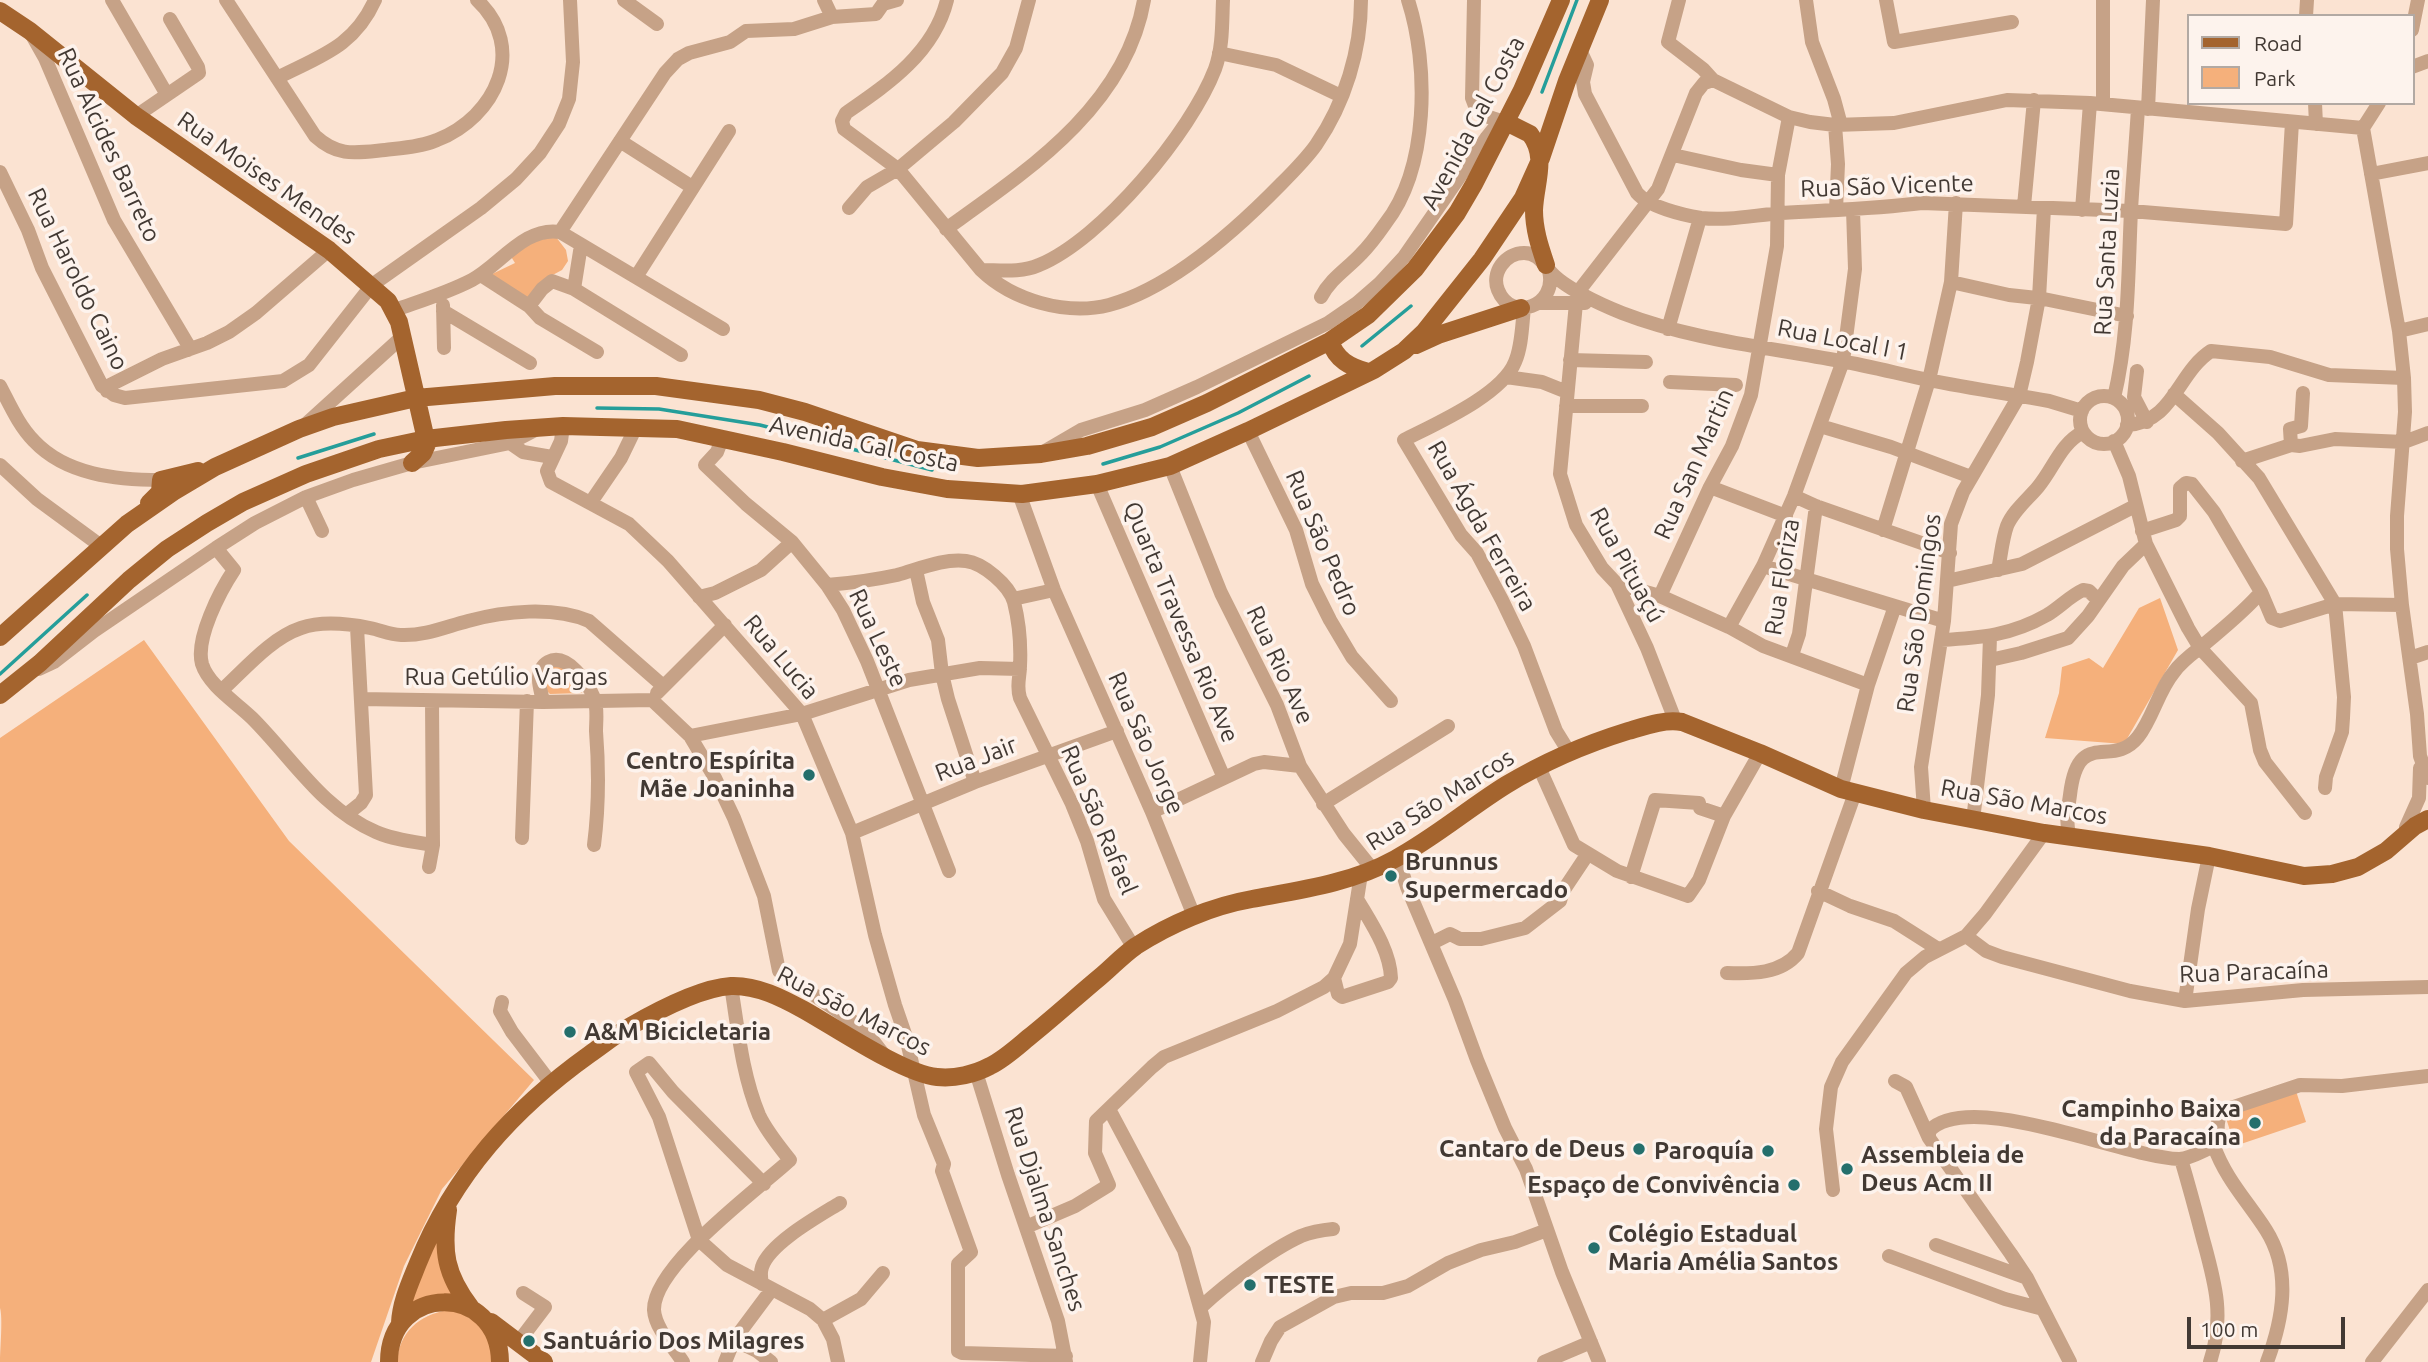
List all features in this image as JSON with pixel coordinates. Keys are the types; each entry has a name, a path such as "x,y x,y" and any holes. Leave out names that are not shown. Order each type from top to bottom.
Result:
{"main road":[{"name":"Avenida Gal Costa","path":"0,637 127,524 215,467 299,429 333,417 416,398 555,386 656,386 760,400 927,452 978,458 1041,454 1087,446 1153,427 1330,341 1392,293 1435,245 1474,184 1522,90 1561,0"},
{"name":"Avenida Gal Costa","path":"0,695 40,663 129,580 167,549 207,523 243,502 306,474 379,449 426,439 563,426 690,431 908,482 947,489 1016,493 1041,493 1097,484 1170,466 1368,372 1404,351 1435,319 1523,198 1541,158 1579,48 1600,0"},
{"name":"Rua Moises Mendes","path":"0,10 136,116 330,250 388,301 395,310 426,439"},
{"path":"1506,122 1530,134 1541,158 1535,218 1538,242 1548,268"},
{"path":"1404,351 1438,335 1525,306"},
{"path":"1330,341 1335,353 1344,363 1368,372"},
{"path":"412,463 426,448 426,439"},
{"path":"127,524 160,492 160,480 215,467"},
{"name":"Rua São Marcos","path":"388,1358 403,1305 421,1257 437,1222 477,1161 501,1131 550,1082 628,1027 692,997 731,986 765,992 787,1001 914,1071 941,1077 976,1072 1007,1055 1134,948 1194,916 1251,899 1274,896 1367,872 1398,858 1508,784 1539,767 1569,752 1651,724 1675,720 1848,791 1924,810 2044,834 2209,856 2304,876 2332,874 2358,867 2428,819"},
{"name":"Rua São Marcos","path":"450,1203 445,1229 446,1262 459,1292 497,1338 500,1362"},
{"path":"400,1323 422,1306 436,1302 454,1302 478,1313 544,1362"}],"street":[{"path":"112,0 166,93"},
{"path":"226,0 308,127 333,150 356,152 436,141 460,127 485,103 500,80 503,51 492,16 477,0"},
{"path":"277,78 342,44 359,29 375,0"},
{"name":"Rua Haroldo Caino","path":"0,172 28,230 42,268 107,391 125,398 283,381 309,365 372,285 481,208 516,179 546,143 559,124 569,99 573,62 570,0"},
{"path":"624,0 657,24"},
{"path":"824,0 832,18"},
{"path":"561,232 670,65 678,59 689,53 730,42 746,31 794,29 832,18 876,14 883,4 897,0"},
{"path":"947,0 941,19 917,56 891,82 846,113 842,121 847,133 898,169 992,281 1032,301 1094,307 1109,304 1153,286 1214,247 1260,206 1317,145 1341,96 1355,58 1361,0"},
{"path":"849,208 867,187 898,169 954,122 1006,68 1022,32 1029,0"},
{"path":"946,229 1021,174 1100,99 1136,31 1144,0"},
{"path":"981,270 1021,270 1036,267 1062,253 1086,235 1143,180 1202,97 1219,53 1223,0"},
{"path":"1321,297 1335,277 1360,255 1392,215 1410,178 1418,132 1420,70 1416,27 1408,0"},
{"path":"1474,0 1472,98 1482,114 1506,122"},
{"path":"1806,0 1812,42 1834,99 1838,125 1836,210"},
{"path":"1886,0 1894,42 2011,22"},
{"path":"2082,210 2096,103 2103,0"},
{"name":"Rua Santa Luzia","path":"2114,398 2122,362 2127,316 2131,211 2153,0"},
{"path":"2414,20 2418,0"},
{"path":"1675,2 1668,43 1703,69 1713,80 1789,117 1838,125 1894,123 2007,100 2034,100 2096,103 2363,128"},
{"path":"136,116 196,75 199,70 170,19"},
{"name":"Rua Alcides Barreto","path":"30,31 45,58 114,220 187,343 188,350"},
{"path":"1579,48 1587,65 1583,82 1585,94 1633,186 1648,204"},
{"path":"1219,53 1276,65 1341,96"},
{"path":"1525,306 1502,298 1497,289 1496,278 1500,266 1510,257 1523,253 1536,256 1577,297 1658,189 1696,93 1704,83 1713,80"},
{"path":"2024,206 2034,100"},
{"path":"2315,105 2316,124"},
{"path":"2378,105 2363,128 2399,331 2404,378 2404,442 2397,516 2402,605 2420,756 2419,798 2406,827 2407,834"},
{"name":"Rua San Martin","path":"1660,596 1743,422 1751,395 1777,246 1778,176 1789,117"},
{"path":"1041,454 1081,430 1144,410 1176,396 1339,316 1380,284 1404,257 1487,137 1495,127 1506,122"},
{"name":"Rua São Vicente","path":"1648,204 1700,218 1956,203 2131,211 2287,224 2292,122"},
{"path":"636,277 729,131"},
{"path":"620,141 692,187"},
{"path":"1673,155 1778,176"},
{"path":"2371,174 2428,163"},
{"path":"1884,530 1929,380 1951,282 1956,203"},
{"path":"2038,298 2044,208"},
{"path":"1729,627 1763,566 1786,516 1843,361 1854,269 1853,210"},
{"path":"1668,329 1700,218"},
{"path":"395,310 481,275 533,236 547,231 561,232 723,329"},
{"path":"574,289 581,245"},
{"path":"107,391 108,386 129,375 223,335 243,323 330,250"},
{"path":"1548,268 1549,289 1525,306 1515,362 1506,377 1542,382 1566,399 1642,407"},
{"path":"481,275 529,306 540,318 597,352"},
{"path":"529,306 542,289 552,282 574,289 681,355"},
{"path":"1951,282 2127,316"},
{"path":"442,293 444,348"},
{"name":"Rua Local I 1","path":"1525,306 1577,297 1668,329 2060,403 2082,411"},
{"name":"Rua Pituaçú","path":"1577,297 1560,474 1566,499 1582,536 1602,568 1618,584 1675,720"},
{"name":"Rua São Domingos","path":"1924,810 1921,767 1944,621 1951,524 1955,509 1971,477 2018,396 2038,298"},
{"path":"443,311 530,363"},
{"path":"1330,341 1331,327 1339,316"},
{"path":"2399,331 2428,324"},
{"path":"299,429 402,337"},
{"path":"2127,425 2147,422 2160,413 2201,359 2211,351 2270,357 2329,375 2404,378"},
{"path":"1570,360 1646,362"},
{"path":"2137,371 2134,397 2147,422"},
{"name":"Rua Ágda Ferreira","path":"1506,377 1492,390 1405,440 1461,535 1477,553 1502,600 1524,646 1556,731 1569,752"},
{"path":"1670,382 1736,385"},
{"path":"0,386 20,424 47,452 85,472 110,477 160,480"},
{"path":"2291,445 2290,429 2301,426 2303,393"},
{"path":"2174,394 2211,426 2259,478 2335,604 2344,697 2343,718 2342,732 2326,777 2325,788"},
{"path":"2097,397 2114,398 2126,411 2125,432 2115,441 2094,442 2083,432 2082,411 2085,405 2097,397"},
{"path":"510,443 523,452 552,457 561,441 563,426"},
{"path":"1820,426 1906,452 1971,477"},
{"path":"22,678 54,662 94,631 255,523 306,497 412,463 510,443 542,427"},
{"path":"591,502 621,458 636,427"},
{"name":"Rua São Pedro","path":"1248,431 1296,530 1312,584 1331,621 1352,657 1391,701"},
{"path":"1998,570 2007,525 2043,481 2064,448 2083,432"},
{"path":"2242,461 2291,445 2300,446 2335,439 2404,442 2428,433"},
{"name":"Rua Leste","path":"722,439 717,452 705,465 746,505 792,542 827,585 856,635 949,871"},
{"path":"2115,441 2129,476 2144,537 2200,648 2251,704 2265,762 2305,813"},
{"name":"Rua Lucia","path":"552,457 547,471 551,482 629,524 668,561 802,715 852,832 876,935 924,1115 944,1164 942,1171 971,1252 958,1265 958,1349 960,1352 1066,1359"},
{"path":"0,465 37,499 102,546"},
{"name":"Rua Rio Ave","path":"1170,466 1221,593 1277,705 1300,766 1367,872"},
{"path":"1990,660 2068,638 2144,537 2180,516 2180,488 2186,483 2192,484 2214,512 2261,592 2272,618 2280,621 2335,604 2402,605"},
{"name":"Quarta Travessa Rio Ave","path":"1097,484 1224,778"},
{"path":"1710,487 1786,516"},
{"name":"Rua São Jorge","path":"1016,493 1021,499 1054,590 1152,812 1194,916"},
{"path":"1794,496 1950,553"},
{"path":"306,497 322,531"},
{"name":"Rua Floriza","path":"1792,655 1800,634 1816,506"},
{"path":"1947,581 2034,559 2135,506"},
{"path":"699,597 715,593 761,570 792,542"},
{"path":"216,548 234,570 217,597 201,652 204,668 222,690 272,739 324,799 378,833 433,845"},
{"path":"827,585 871,580 946,561 964,560 974,562 999,581 1013,599 1054,590"},
{"path":"1763,566 1944,621"},
{"path":"916,570 923,601 938,640 942,674 975,782"},
{"path":"1618,584 1660,596 1729,627 1763,646 1868,685"},
{"path":"1941,640 1990,637 2031,623 2080,591 2089,591 2098,600"},
{"path":"2070,837 2066,825 2070,788 2077,763 2082,757 2094,752 2131,745 2139,736 2174,671 2248,607 2261,592"},
{"name":"Rua São Rafael","path":"1013,599 1018,628 1020,669 1017,679 1020,698 1072,804 1087,841 1104,899 1134,948"},
{"path":"1727,973 1760,972 1794,958 1802,946 1848,791 1868,685 1895,606"},
{"path":"0,628 31,611"},
{"path":"222,690 269,649 303,627 333,625 371,628 401,635 443,630 491,616 545,612 580,617 589,621 662,685"},
{"path":"725,625 662,685 652,700 690,736 715,778 764,896 779,971 863,1029 885,1056"},
{"path":"346,815 361,803 366,795 356,627"},
{"path":"1973,820 1990,660 1990,637"},
{"path":"2410,658 2428,652"},
{"path":"543,702 539,674 549,661 556,660 570,665 595,699 599,772 594,845"},
{"path":"690,736 802,715 909,680 979,668 1020,669"},
{"name":"Rua Getúlio Vargas","path":"361,699 543,702 652,700"},
{"path":"429,867 433,845 432,701"},
{"path":"522,838 527,701"},
{"path":"1323,804 1448,726"},
{"name":"Rua Jair","path":"852,832 975,782 1117,731"},
{"path":"1539,767 1574,845 1587,855 1631,877 1688,896 1699,880 1724,817 1760,753"},
{"path":"2420,756 2428,778"},
{"path":"1152,812 1254,764 1264,762 1300,766"},
{"path":"1631,877 1655,800 1699,803 1700,808 1724,817"},
{"path":"1833,1189 1826,1129 1831,1087 1842,1062 1906,973 1938,950 1966,936 2044,834"},
{"path":"1432,943 1450,934 1460,939 1481,939 1525,928 1560,901 1563,891 1587,855"},
{"path":"2185,1001 2198,909 2209,856"},
{"path":"1398,858 1505,1128 1526,1169 1599,1362"},
{"path":"1026,1227 1075,1206 1109,1185 1095,1153 1096,1121 1152,1067 1164,1058 1278,1011 1324,988 1334,978 1350,944 1356,920 1357,899 1367,872"},
{"path":"1818,891 1850,906 1894,921 1938,950"},
{"path":"1334,978 1338,995 1342,997 1388,982 1391,978 1387,956 1357,899"},
{"name":"Rua Paracaína","path":"1966,936 1986,951 2010,959 2130,990 2185,1001 2303,990 2428,988"},
{"path":"683,1362 655,1317 654,1308 663,1283 674,1265 699,1240 790,1160 766,1128 750,1090 731,986"},
{"path":"502,1002 500,1011 512,1032 550,1082"},
{"path":"764,1184 673,1092 649,1063 635,1074 659,1117 699,1240 727,1265 810,1309 823,1320 833,1339 838,1362"},
{"name":"Rua Djalma Sanches","path":"976,1072 1058,1321 1066,1359"},
{"path":"1929,1138 1931,1128 1958,1119 2013,1121 2051,1127 2154,1155 2181,1159 2214,1146 2218,1140 2217,1119 2222,1111 2281,1091 2300,1085 2342,1086 2428,1076"},
{"path":"1895,1081 1906,1087 1929,1138 2027,1278 2070,1362"},
{"path":"1109,1109 1178,1237 1194,1293 1201,1307 1204,1334 1200,1362"},
{"path":"2214,1146 2219,1161 2267,1232 2276,1254 2283,1283 2282,1316 2267,1362"},
{"path":"2181,1159 2215,1279 2218,1325 2210,1362"},
{"path":"725,1362 734,1340 767,1287 763,1265 775,1249 817,1217 841,1203"},
{"path":"1201,1307 1283,1246 1312,1232 1334,1229"},
{"path":"1262,1362 1280,1327 1334,1297 1351,1293 1383,1293 1408,1286 1448,1263 1547,1230"},
{"path":"1942,1247 2027,1278"},
{"path":"1889,1256 2005,1299 2043,1309"},
{"path":"823,1320 860,1299 883,1273"},
{"path":"2372,1362 2428,1290"},
{"path":"523,1293 545,1307 523,1336 527,1348"},
{"path":"734,1340 757,1350 771,1362"},
{"path":"1544,1362 1591,1342"}],"green space":[{"path":"556,237 566,250 568,261 562,270 549,277 528,299 490,275 515,263 510,255 527,242"},
{"path":"2160,598 2178,650 2124,744 2045,738 2059,693 2062,667 2089,658 2103,668 2139,608"},
{"path":"144,640 289,841 534,1080 442,1189 404,1266 371,1362 0,1362 0,738"},
{"path":"562,665 579,685 582,693 550,694 545,689 546,668"},
{"path":"2296,1091 2306,1122 2235,1146 2225,1115"},
{"path":"440,1233 457,1298 406,1312"},
{"path":"448,1310 461,1313 487,1329 496,1362 397,1362 402,1342 412,1327 428,1316"}],"waterway":[{"path":"1542,92 1577,0"},
{"path":"1362,346 1411,306"},
{"path":"1103,464 1160,447 1238,413 1309,376"},
{"path":"597,408 659,409 760,425 932,470"},
{"path":"298,458 374,434"},
{"path":"0,674 87,595"}],"place":[{"name":"Centro Espírita Mãe Joaninha","path":"809,775"},
{"name":"Brunnus Supermercado","path":"1391,876"},
{"name":"A&M Bicicletaria","path":"570,1032"},
{"name":"Campinho Baixa da Paracaína","path":"2255,1123"},
{"name":"Cantaro de Deus","path":"1639,1149"},
{"name":"Paroquía","path":"1768,1151"},
{"name":"Assembleia de Deus Acm II","path":"1847,1169"},
{"name":"Espaço de Convivência","path":"1794,1185"},
{"name":"Colégio Estadual Maria Amélia Santos","path":"1594,1248"},
{"name":"TESTE","path":"1250,1285"},
{"name":"Santuário Dos Milagres","path":"529,1341"}]}
